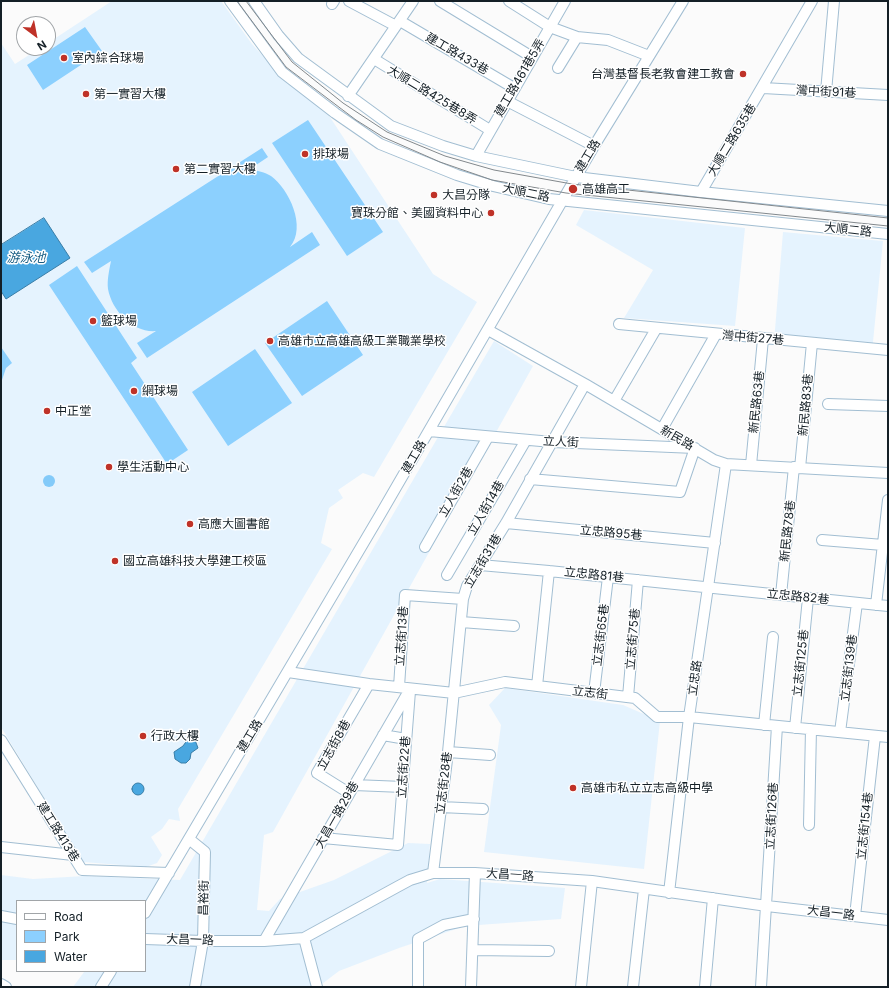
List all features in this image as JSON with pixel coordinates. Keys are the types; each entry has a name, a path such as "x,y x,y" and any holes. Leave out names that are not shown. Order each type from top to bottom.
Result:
{"street":[{"name":"大順二路","path":"230,1 282,72 335,113 380,144 457,174 493,186 562,200 888,234"},
{"name":"大順二路","path":"254,1 278,35 298,58 348,96 391,126 476,156 576,177 701,192 888,211"},
{"name":"建工路433巷","path":"349,1 398,24 514,88"},
{"path":"348,96 413,1"},
{"path":"440,1 532,57"},
{"path":"509,1 550,27 577,37 608,40 649,56"},
{"name":"建工路461巷5弄","path":"476,156 565,1"},
{"name":"建工路","path":"146,911 429,431 562,200 684,1"},
{"name":"大順二路635巷","path":"701,192 763,88 812,1"},
{"path":"826,92 834,1"},
{"path":"558,68 577,37"},
{"name":"大順二路425巷8弄","path":"374,59 490,130"},
{"name":"灣中街91巷","path":"763,88 888,95"},
{"path":"507,101 594,146"},
{"name":"灣中街27巷","path":"619,324 656,329 888,350"},
{"path":"614,400 656,329"},
{"name":"新民路","path":"488,330 614,400 714,460 726,464 888,473"},
{"path":"662,429 716,334"},
{"name":"新民路63巷","path":"751,465 763,339"},
{"name":"新民路83巷","path":"797,468 812,343"},
{"name":"立志街31巷","path":"454,693 461,622 467,586 506,523 585,384"},
{"path":"828,404 888,406"},
{"name":"立人街","path":"429,431 552,442 695,448"},
{"name":"立人街2巷","path":"425,547 488,437"},
{"name":"立人街14巷","path":"447,575 526,440"},
{"path":"530,479 680,492 695,448"},
{"name":"立忠路","path":"669,893 689,717 726,464"},
{"name":"新民路78巷","path":"781,595 797,468"},
{"path":"876,605 888,500"},
{"name":"立忠路95巷","path":"506,523 715,543"},
{"path":"822,540 883,545"},
{"name":"立忠路81巷","path":"480,565 708,588"},
{"path":"537,686 549,571"},
{"name":"立志街65巷","path":"594,693 608,577"},
{"name":"立志街75巷","path":"628,697 638,580"},
{"name":"立忠路82巷","path":"708,588 888,606"},
{"name":"立志街13巷","path":"399,688 405,595 464,599"},
{"name":"立志街125巷","path":"795,728 808,598"},
{"name":"立志街139巷","path":"840,732 857,603"},
{"path":"461,622 514,626"},
{"path":"764,725 772,637"},
{"name":"立志街","path":"288,672 399,688 454,693 505,682 635,698 657,717 689,717 888,737"},
{"name":"立志街8巷","path":"352,789 317,773 369,684"},
{"name":"大昌一路29巷","path":"264,941 410,689"},
{"name":"立志街22巷","path":"323,838 398,845 410,689"},
{"name":"立志街28巷","path":"433,873 454,693"},
{"name":"立志街126巷","path":"761,987 777,726"},
{"path":"809,825 811,729"},
{"path":"383,735 406,739"},
{"name":"立志街154巷","path":"855,916 875,736"},
{"name":"建工路413巷","path":"1,740 82,870 169,873"},
{"path":"448,752 490,755"},
{"path":"352,789 403,787"},
{"path":"441,807 482,809"},
{"name":"昌裕街","path":"189,839 205,852 203,941 195,987"},
{"path":"1,847 73,855"},
{"name":"大昌一路","path":"146,939 264,941 304,938 397,886 410,880 433,873 475,873 592,881 767,906 888,920"},
{"path":"471,987 475,873"},
{"path":"581,987 592,881"},
{"path":"633,987 644,889"},
{"path":"705,987 713,898"},
{"path":"1,916 16,919"},
{"path":"418,987 418,939 444,925 474,918"},
{"path":"304,938 317,987"},
{"path":"473,950 549,951"},
{"path":"101,987 110,972"},
{"path":"1,984 6,987"}],"shaded area":[{"name":"高雄市立高雄高級工業職業學校","path":"112,1 221,1 252,44 281,76 322,105 433,274 477,302 374,477 363,473 338,490 343,498 329,508 321,543 332,549 178,809 180,821 169,819 162,829 151,837 162,855 157,863 146,867 83,862 1,727 1,43 15,64 28,56 56,56 56,38"},
{"path":"584,210 745,228 735,326 624,318 653,270 576,225"},
{"path":"783,232 883,241 872,352 774,342"},
{"path":"494,341 533,366 273,832 264,835 257,910 269,911 280,899 334,880 408,843 430,844 427,883 440,879 565,888 561,919 465,926 399,948 339,971 318,987 73,987 84,972 146,972 146,900 16,900 16,960 1,960 1,875 33,879 85,876 180,880"},
{"path":"47,475 51,475 55,481 51,487 47,487 43,483 43,479"},
{"name":"高雄市私立立志高級中學","path":"505,688 623,705 660,721 644,869 484,852 501,725 489,705"}],"green space":[{"name":"室內綜合球場","path":"85,27 102,51 43,90 27,65 41,56 56,56 56,46"},
{"path":"308,120 383,232 347,256 272,143"},
{"path":"262,148 268,157 250,169 271,176 278,182 289,199 294,209 297,229 295,239 290,247 312,232 320,245 147,358 137,343 156,331 147,331 132,324 125,319 114,305 108,289 108,275 111,261 92,273 84,262"},
{"path":"77,266 137,358 131,363 188,450 167,464 49,285"},
{"path":"327,301 363,355 302,396 265,343"},
{"path":"1,347 12,363 6,368 1,383"},
{"path":"255,349 292,403 228,446 192,392"}],"water":[{"name":"游泳池","path":"44,218 70,258 6,299 1,291 1,245"},
{"path":"190,738 195,740 198,748 191,753 190,759 186,763 181,763 175,759 174,752 183,746"},
{"path":"138,783 142,785 144,789 142,793 138,795 134,793 132,789 134,785"}],"tram line":[{"path":"237,1 286,67 356,120 383,137 440,162 492,180 566,193 888,226"},
{"path":"246,1 292,62 343,103 387,132 445,156 494,170 572,184 888,218"}],"place":[{"name":"室內綜合球場","path":"64,58"},
{"name":"台灣基督長老教會建工教會","path":"743,74"},
{"name":"第一實習大樓","path":"86,94"},
{"name":"排球場","path":"305,154"},
{"name":"第二實習大樓","path":"176,169"},
{"name":"高雄高工","path":"573,189"},
{"name":"大昌分隊","path":"434,195"},
{"name":"寶珠分館、美國資料中心","path":"491,213"},
{"name":"籃球場","path":"93,321"},
{"name":"高雄市立高雄高級工業職業學校","path":"270,341"},
{"name":"網球場","path":"134,391"},
{"name":"中正堂","path":"47,411"},
{"name":"學生活動中心","path":"109,467"},
{"name":"高應大圖書館","path":"190,524"},
{"name":"國立高雄科技大學建工校區","path":"115,561"},
{"name":"行政大樓","path":"143,736"},
{"name":"高雄市私立立志高級中學","path":"573,788"}]}
